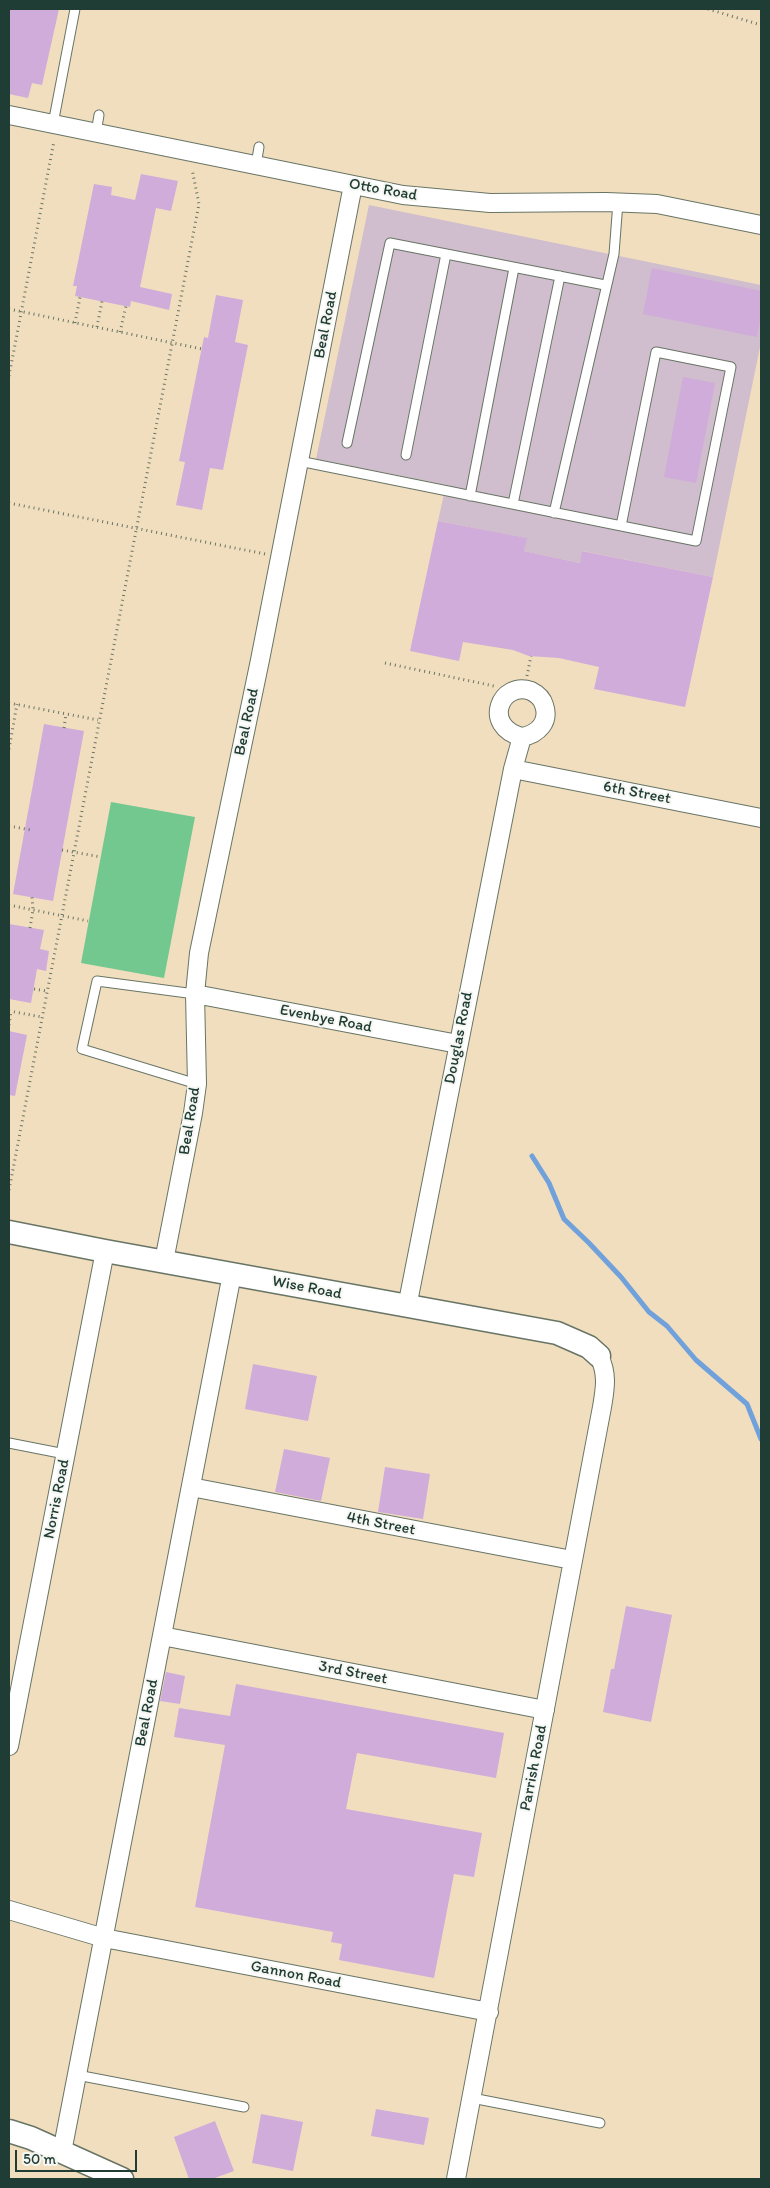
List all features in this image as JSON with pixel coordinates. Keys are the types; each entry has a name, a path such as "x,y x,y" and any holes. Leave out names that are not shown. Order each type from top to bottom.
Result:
{"street":[{"name":"Otto Road","path":"9,115 403,195 490,203 618,202 657,204 761,225"},
{"name":"Beal Road","path":"164,1261 197,1084 195,994 199,953 280,558 353,185"},
{"name":"Douglas Road","path":"406,1307 513,769 522,737"},
{"name":"6th Street","path":"513,769 761,818"},
{"name":"Evenbye Road","path":"195,994 458,1044"},
{"name":"Wise Road","path":"9,1232 406,1307 557,1333 589,1347 599,1356"},
{"name":"Norris Road","path":"9,1746 105,1251"},
{"name":"Beal Road","path":"62,2152 232,1274"},
{"name":"Parrish Road","path":"456,2179 489,2012 606,1380 605,1368 599,1356"},
{"name":"4th Street","path":"191,1487 572,1560"},
{"name":"3rd Street","path":"162,1636 545,1710"},
{"name":"Gannon Road","path":"9,1910 104,1938 489,2012"},
{"path":"9,2131 122,2179"}],"lane":[{"path":"55,124 75,9"},
{"path":"96,133 99,115"},
{"path":"256,165 259,147"},
{"path":"554,513 605,285 614,254 618,202"},
{"path":"347,443 390,243 605,285"},
{"path":"406,455 446,254"},
{"path":"470,496 514,268"},
{"path":"513,504 560,276"},
{"path":"299,462 696,541 731,367 656,352 621,526"},
{"path":"195,994 97,981 82,1049 197,1084"},
{"path":"9,1443 65,1454"},
{"path":"77,2075 244,2107"},
{"path":"472,2098 600,2123"}],"path":[{"path":"708,9 761,25"},
{"path":"9,376 55,124"},
{"path":"9,1190 98,720 199,204 189,152"},
{"path":"74,323 80,296"},
{"path":"97,327 102,301"},
{"path":"120,332 126,306"},
{"path":"9,309 202,349"},
{"path":"9,503 280,558"},
{"path":"526,681 531,656"},
{"path":"385,663 500,687"},
{"path":"9,703 98,720"},
{"path":"9,749 17,704"},
{"path":"64,728 66,714"},
{"path":"9,722 14,722"},
{"path":"9,826 31,830"},
{"path":"62,850 100,856"},
{"path":"30,928 33,910 32,897"},
{"path":"9,906 88,921"},
{"path":"34,989 47,991"},
{"path":"9,1025 10,1011 42,1017"},
{"path":"9,1153 16,1154"}],"shaded area":[{"path":"369,205 761,285 761,342 713,577 583,551 580,563 524,551 526,538 438,521 446,485 316,459"}],"green space":[{"path":"111,802 195,817 164,978 81,963"}],"building":[{"path":"9,9 59,9 42,85 32,83 28,98 9,94"},
{"path":"141,174 178,181 171,211 156,208 140,287 172,294 169,310 131,301 130,307 75,296 77,286 73,286 94,184 112,187 111,195 135,200"},
{"path":"652,268 761,291 761,314 757,337 643,314"},
{"path":"216,295 243,300 235,342 248,345 223,470 210,468 202,510 176,505 185,462 179,461 204,337 208,338"},
{"path":"683,377 715,383 696,483 664,477"},
{"path":"438,521 527,538 524,551 580,563 582,551 713,577 685,707 594,689 599,667 559,658 529,656 513,650 463,642 459,661 410,651"},
{"path":"44,724 84,731 53,901 13,894"},
{"path":"9,924 44,930 40,949 49,951 46,971 37,969 31,1003 9,999"},
{"path":"9,1031 27,1035 15,1096 9,1095"},
{"path":"253,1364 317,1376 308,1421 245,1409"},
{"path":"284,1449 330,1458 321,1501 275,1492"},
{"path":"385,1467 430,1474 423,1519 378,1512"},
{"path":"626,1606 672,1615 651,1722 603,1712 611,1669 614,1669"},
{"path":"166,1672 185,1676 180,1704 160,1701"},
{"path":"236,1684 504,1733 496,1778 357,1753 346,1809 482,1833 474,1877 454,1874 434,1978 339,1960 342,1944 331,1942 333,1932 195,1907 225,1745 174,1737 179,1708 230,1716"},
{"path":"376,2109 429,2118 424,2145 371,2136"},
{"path":"261,2114 303,2122 293,2171 252,2163"},
{"path":"215,2121 234,2171 212,2179 189,2179 174,2137"}],"waterway":[{"path":"532,1156 549,1183 564,1219 621,1277 649,1312 667,1326 696,1360 747,1404 761,1439"}]}
